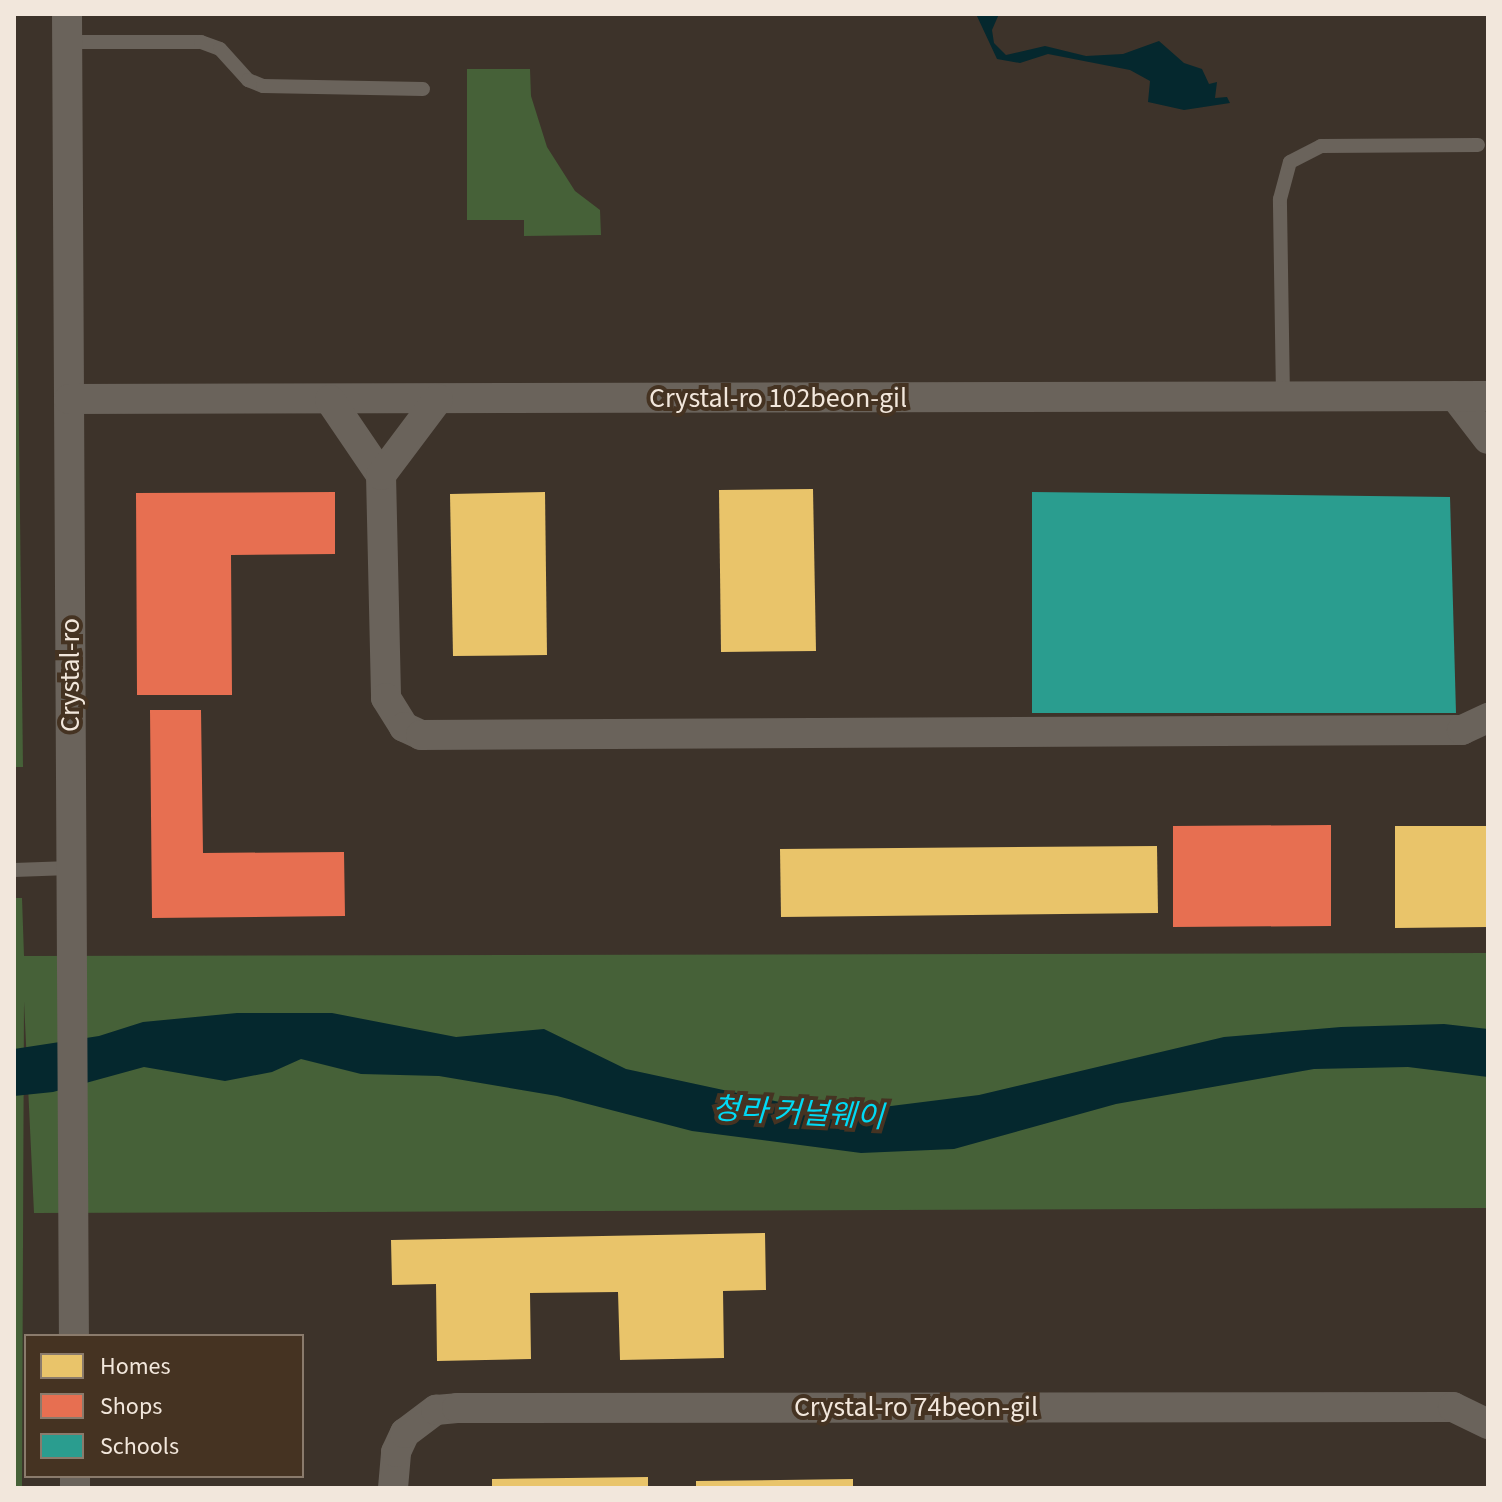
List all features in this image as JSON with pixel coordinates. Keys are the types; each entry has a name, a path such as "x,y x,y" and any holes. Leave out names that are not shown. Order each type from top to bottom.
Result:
{"street":[{"name":"Crystal-ro","path":"68,28 74,1334"},
{"path":"1455,396 1488,439"},
{"name":"Crystal-ro 102beon-gil","path":"69,399 1488,396"},
{"path":"381,475 438,399"},
{"path":"330,400 381,475 386,698 404,727 421,735 1462,730 1488,718"},
{"name":"Crystal-ro 74beon-gil","path":"393,1488 396,1452 405,1433 436,1410 457,1408 1453,1407 1488,1424"}],"lane":[{"path":"68,28 201,42 220,49 248,80 263,86 423,89"},
{"path":"1283,397 1280,199 1290,162 1321,146 1478,145"},
{"path":"14,870 70,868"}],"green space":[{"path":"14,14 23,767 14,767"},
{"path":"467,69 530,69 531,96 547,147 575,191 600,210 601,235 524,236 524,220 467,220"},
{"path":"14,898 22,898 24,956 1488,953 1488,1208 34,1213 24,1001 22,1488 14,1488"}],"water":[{"path":"976,14 999,14 992,30 994,43 1006,55 1045,46 1086,56 1123,54 1159,41 1184,63 1202,69 1209,84 1217,82 1215,98 1227,97 1230,103 1184,110 1148,102 1150,81 1130,70 1048,54 1020,63 997,59"},
{"name":"청라 커널웨이","path":"237,1013 332,1013 456,1037 544,1029 626,1069 789,1104 883,1107 979,1095 1224,1037 1341,1027 1444,1024 1488,1029 1488,1077 1408,1067 1314,1069 1116,1104 954,1149 861,1153 692,1131 557,1096 439,1076 361,1074 301,1059 272,1072 225,1081 144,1067 53,1092 14,1096 14,1049 99,1036 143,1022"}],"building: Homes":[{"path":"813,489 816,651 721,652 719,490"},
{"path":"545,492 547,655 453,656 450,494"},
{"path":"1395,826 1488,826 1488,927 1395,928"},
{"path":"1157,846 1158,913 781,917 780,849"},
{"path":"765,1233 766,1290 723,1291 724,1358 620,1360 618,1292 530,1293 531,1359 437,1361 436,1284 392,1285 391,1240"},
{"path":"648,1477 648,1488 492,1488 492,1479"},
{"path":"853,1479 853,1488 696,1488 696,1481"}],"building: Shops":[{"path":"335,492 335,554 231,555 232,695 137,695 136,493"},
{"path":"150,710 201,710 203,853 344,852 345,916 152,918"},
{"path":"1331,825 1331,926 1173,927 1173,826"}],"building: Schools":[{"path":"1032,492 1450,497 1456,713 1032,713"}]}
